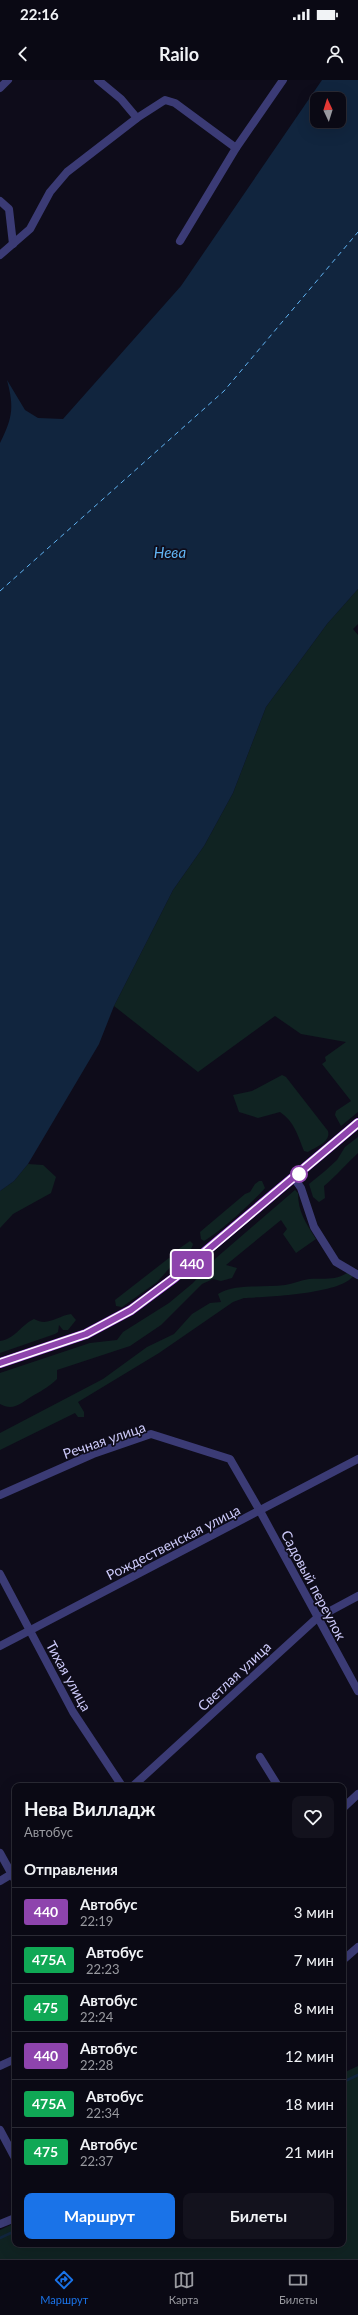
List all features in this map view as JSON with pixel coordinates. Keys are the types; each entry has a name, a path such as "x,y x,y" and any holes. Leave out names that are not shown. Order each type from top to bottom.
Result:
{"main road":[{"path":"0,1362 86,1334 131,1310 174,1278 358,1124"}],"street":[{"path":"0,88 8,80"},
{"path":"98,80 121,99 137,118"},
{"path":"180,241 236,148 283,80"},
{"path":"0,255 30,229 50,192 67,172 137,118 165,100 175,103 236,148"},
{"path":"0,201 9,209 13,244"},
{"path":"294,1178 301,1188 314,1227 336,1262 358,1275"},
{"name":"Речная улица","path":"0,1495 93,1454 151,1434 230,1459 260,1511"},
{"name":"Рождественская улица","path":"0,1646 358,1459"},
{"name":"Садовый переулок","path":"260,1511 358,1692"},
{"name":"Тихая улица","path":"0,1574 74,1712 120,1783"},
{"name":"Светлая улица","path":"136,1783 317,1618 358,1596"},
{"path":"260,1757 276,1783"},
{"path":"346,1805 358,1794"},
{"path":"0,1853 12,1873"},
{"path":"0,1881 12,1877"},
{"path":"346,1957 358,1947"},
{"path":"0,2066 12,2060"},
{"path":"0,2130 12,2152"},
{"path":"0,2224 12,2219"}],"green space":[{"path":"358,589 358,624 353,629 358,635 358,1112 341,1126 335,1115 336,1111 351,1101 322,1064 326,1061 325,1057 346,1042 301,1034 275,1016 198,1072 114,1006 173,890 204,846 233,793 266,707 327,624"},
{"path":"282,1075 286,1077 328,1131 325,1141 308,1152 304,1151 292,1124 280,1112 258,1118 239,1112 233,1095 252,1091"},
{"path":"358,1137 358,1153 324,1186 325,1198 319,1202 313,1197 309,1184 337,1160 345,1147"},
{"path":"28,1164 43,1165 56,1177 51,1193 13,1214 0,1228 0,1191 14,1181"},
{"path":"259,1181 262,1181 265,1188 253,1201 210,1237 204,1241 201,1239 200,1232 245,1194 250,1192"},
{"path":"295,1190 298,1193 299,1206 303,1217 316,1239 296,1253 283,1234 287,1229 281,1220 226,1265 237,1268 232,1278 221,1281 213,1279 202,1284 161,1325 130,1346 57,1370 57,1379 46,1388 14,1407 0,1404 0,1373 90,1343 117,1340 123,1332 169,1303 193,1283 216,1258"},
{"path":"190,1241 193,1244 190,1251 186,1255 179,1257 177,1250"},
{"path":"169,1258 175,1262 157,1282 122,1307 116,1306 115,1300"},
{"path":"347,1273 354,1274 348,1281 337,1286 304,1293 244,1298 233,1302 159,1353 78,1402 84,1412 84,1417 78,1417 75,1413 0,1450 0,1433 103,1379 147,1347 174,1334 192,1314 210,1303 221,1302 218,1294 234,1288 285,1285 309,1279 328,1279 342,1276"},
{"path":"71,1314 76,1320 68,1330 63,1330 59,1325 58,1332 55,1334 0,1353 0,1341 10,1338 34,1319 44,1322"},
{"path":"358,2066 358,2259 0,2259 0,2230 12,2224 12,2247 346,2247 346,2072"}],"water":[{"name":"Нева","path":"322,80 358,80 358,589 327,624 266,707 233,793 204,846 173,890 114,1006 99,1044 28,1164 14,1181 0,1191 0,443 8,426 11,412 11,398 7,380 25,410 38,418 63,419 181,286 310,98 310,128 346,128 346,92 314,92"}],"waterway":[{"path":"346,2081 358,2075"},
{"path":"0,2238 12,2232"}],"ferry route":[{"path":"0,591 224,391 358,232"}],"bus line":[{"name":"440","path":"0,1363 86,1334 106,1325 131,1310 183,1271 358,1123"}]}
